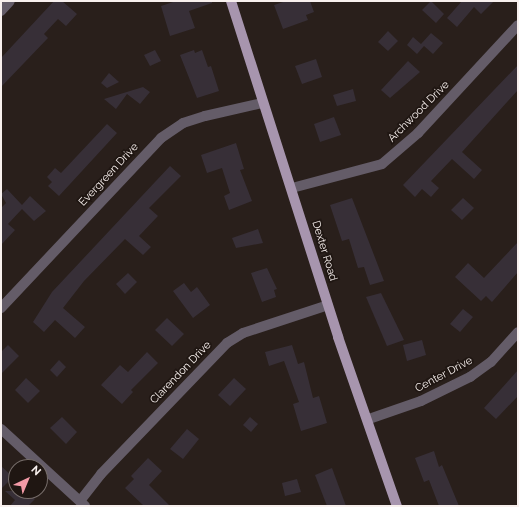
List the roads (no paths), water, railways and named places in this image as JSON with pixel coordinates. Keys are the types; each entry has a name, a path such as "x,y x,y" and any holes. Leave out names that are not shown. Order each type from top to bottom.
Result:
{"main road":[{"name":"Dexter Road","path":"232,1 262,103 292,188 328,305 369,418 397,506"}],"street":[{"path":"1,11 10,1"},
{"name":"Archwood Drive","path":"292,188 382,164 418,133 518,25"},
{"name":"Evergreen Drive","path":"1,308 161,138 183,123 205,116 262,103"},
{"name":"Clarendon Drive","path":"83,504 101,474 227,343 243,333 328,305"},
{"name":"Center Drive","path":"369,418 421,401 470,377 491,362 518,332"},
{"path":"1,429 83,504"}]}
